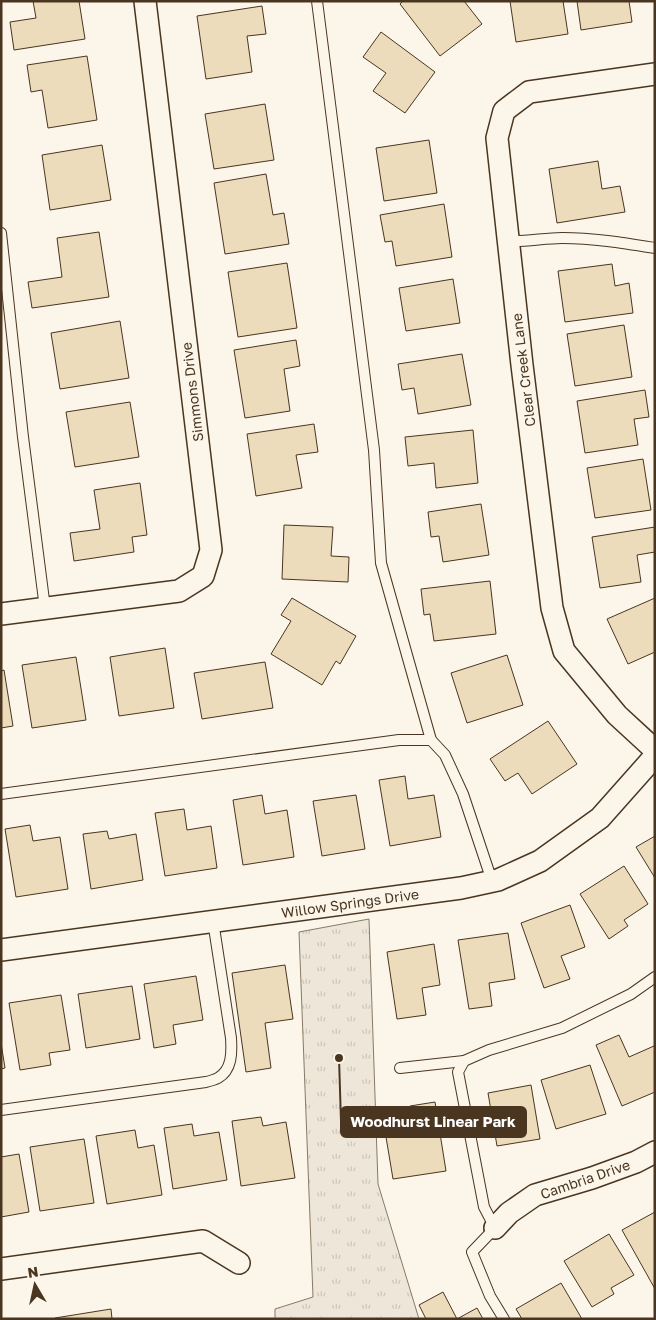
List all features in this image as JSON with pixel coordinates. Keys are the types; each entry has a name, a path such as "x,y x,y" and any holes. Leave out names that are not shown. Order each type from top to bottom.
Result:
{"street":[{"name":"Simmons Drive","path":"1,614 179,591 203,576 211,550 145,1"},
{"name":"Clear Creek Lane","path":"655,74 529,92 504,111 497,138 522,365 552,608 564,651 617,715 655,750"},
{"name":"Willow Springs Drive","path":"1,950 461,888 498,880 540,861 600,818 655,756"},
{"name":"Cambria Drive","path":"495,1228 509,1213 534,1195 592,1178 636,1162 655,1152"},
{"path":"1,1269 203,1241 239,1263"}],"lane":[{"path":"318,1 374,450 381,564 430,740 445,755 463,794 492,881"},
{"path":"1,233 23,437 45,608"},
{"path":"508,242 561,238 614,241 655,248"},
{"path":"1,794 399,740 430,740"},
{"path":"1,1110 206,1082 218,1078 228,1068 232,1053 213,921"},
{"path":"400,1068 464,1061 489,1050 562,1028 631,994 655,977"},
{"path":"464,1061 458,1072 484,1207 495,1228 472,1252 490,1296 504,1319"}],"green space":[{"path":"369,919 378,1184 419,1319 275,1319 275,1309 313,1297 299,932"}],"building":[{"path":"33,1 79,1 85,39 14,50 10,22 36,18"},
{"path":"403,1 464,1 482,24 440,56 400,4"},
{"path":"510,1 563,1 568,34 516,42"},
{"path":"577,1 629,1 632,22 581,30"},
{"path":"262,6 266,34 247,36 252,72 206,79 197,16"},
{"path":"381,32 435,72 405,113 373,91 386,73 363,57"},
{"path":"87,56 97,120 48,128 42,90 31,92 27,65"},
{"path":"265,104 274,160 214,169 205,114"},
{"path":"429,140 437,193 384,201 376,148"},
{"path":"102,145 111,200 50,210 42,155"},
{"path":"598,161 602,189 620,186 625,212 557,223 549,169"},
{"path":"266,174 273,215 284,213 289,244 225,254 214,183"},
{"path":"444,204 452,257 396,266 392,241 385,242 380,215"},
{"path":"99,232 109,297 32,308 28,282 62,277 57,238"},
{"path":"287,263 297,328 238,337 228,272"},
{"path":"612,264 615,286 629,283 633,313 565,322 558,271"},
{"path":"453,279 460,323 406,331 399,288"},
{"path":"120,321 129,378 60,389 51,333"},
{"path":"624,325 632,377 575,386 567,334"},
{"path":"296,340 300,366 284,369 290,411 245,418 234,350"},
{"path":"462,354 471,405 418,414 414,388 402,390 398,364"},
{"path":"645,390 649,417 634,419 638,445 585,453 577,401"},
{"path":"130,402 139,457 75,467 66,412"},
{"path":"314,424 318,452 296,455 302,488 256,496 247,434"},
{"path":"473,430 478,483 436,488 434,463 408,466 405,437"},
{"path":"643,459 651,510 595,518 587,468"},
{"path":"140,483 147,535 132,537 134,552 74,561 70,533 100,529 94,490"},
{"path":"481,504 489,555 443,562 439,536 431,537 428,512"},
{"path":"284,525 333,527 331,556 349,557 348,582 282,579"},
{"path":"655,527 655,552 637,555 641,582 600,588 592,537"},
{"path":"490,581 496,634 434,641 430,614 424,615 421,589"},
{"path":"292,598 356,636 340,664 336,661 322,685 271,654 291,621 281,615"},
{"path":"655,598 655,652 628,664 607,619"},
{"path":"165,648 174,708 119,716 110,657"},
{"path":"507,655 523,705 467,723 451,673"},
{"path":"76,657 86,720 32,728 22,665"},
{"path":"265,662 273,708 202,719 194,673"},
{"path":"4,670 13,726 1,728 1,671"},
{"path":"548,721 577,764 532,794 518,773 505,781 490,759"},
{"path":"405,776 408,799 434,795 441,837 390,846 379,780"},
{"path":"262,795 265,814 287,810 294,857 243,865 233,800"},
{"path":"356,795 365,849 322,856 313,801"},
{"path":"184,809 187,830 211,826 217,868 165,876 155,813"},
{"path":"30,825 33,841 60,837 68,889 16,897 5,829"},
{"path":"107,831 109,839 136,834 143,880 91,889 83,834"},
{"path":"655,836 655,878 636,847"},
{"path":"624,866 648,904 624,920 628,926 609,939 580,894"},
{"path":"570,905 585,947 561,956 570,979 544,988 521,923"},
{"path":"508,933 515,979 489,983 492,1006 469,1009 458,940"},
{"path":"434,944 440,985 422,988 426,1015 397,1019 387,952"},
{"path":"285,965 293,1019 265,1023 271,1068 246,1072 232,973"},
{"path":"196,976 203,1020 173,1025 176,1044 154,1048 144,984"},
{"path":"132,986 140,1039 86,1048 78,994"},
{"path":"61,995 70,1050 49,1053 51,1065 20,1070 9,1003"},
{"path":"619,1035 629,1057 654,1046 655,1048 655,1092 622,1106 596,1045"},
{"path":"1,1043 5,1068 1,1069"},
{"path":"590,1065 606,1114 556,1129 541,1080"},
{"path":"531,1085 540,1139 497,1146 488,1093"},
{"path":"435,1102 446,1171 393,1179 384,1125 412,1120 410,1106"},
{"path":"261,1117 263,1126 286,1122 295,1178 241,1186 232,1121"},
{"path":"192,1124 194,1136 219,1132 227,1180 173,1189 164,1128"},
{"path":"135,1130 138,1148 154,1145 162,1195 107,1204 96,1136"},
{"path":"84,1139 94,1203 40,1211 30,1147"},
{"path":"19,1154 29,1212 1,1217 1,1157"},
{"path":"655,1212 655,1289 622,1230"},
{"path":"609,1234 634,1275 611,1288 614,1294 592,1307 564,1261"},
{"path":"561,1283 582,1319 522,1319 516,1309"},
{"path":"443,1292 457,1319 426,1319 419,1305"},
{"path":"477,1308 483,1319 457,1319"},
{"path":"111,1309 112,1319 55,1319 55,1318"}],"place":[{"name":"Woodhurst Linear Park","path":"339,1058"}]}
